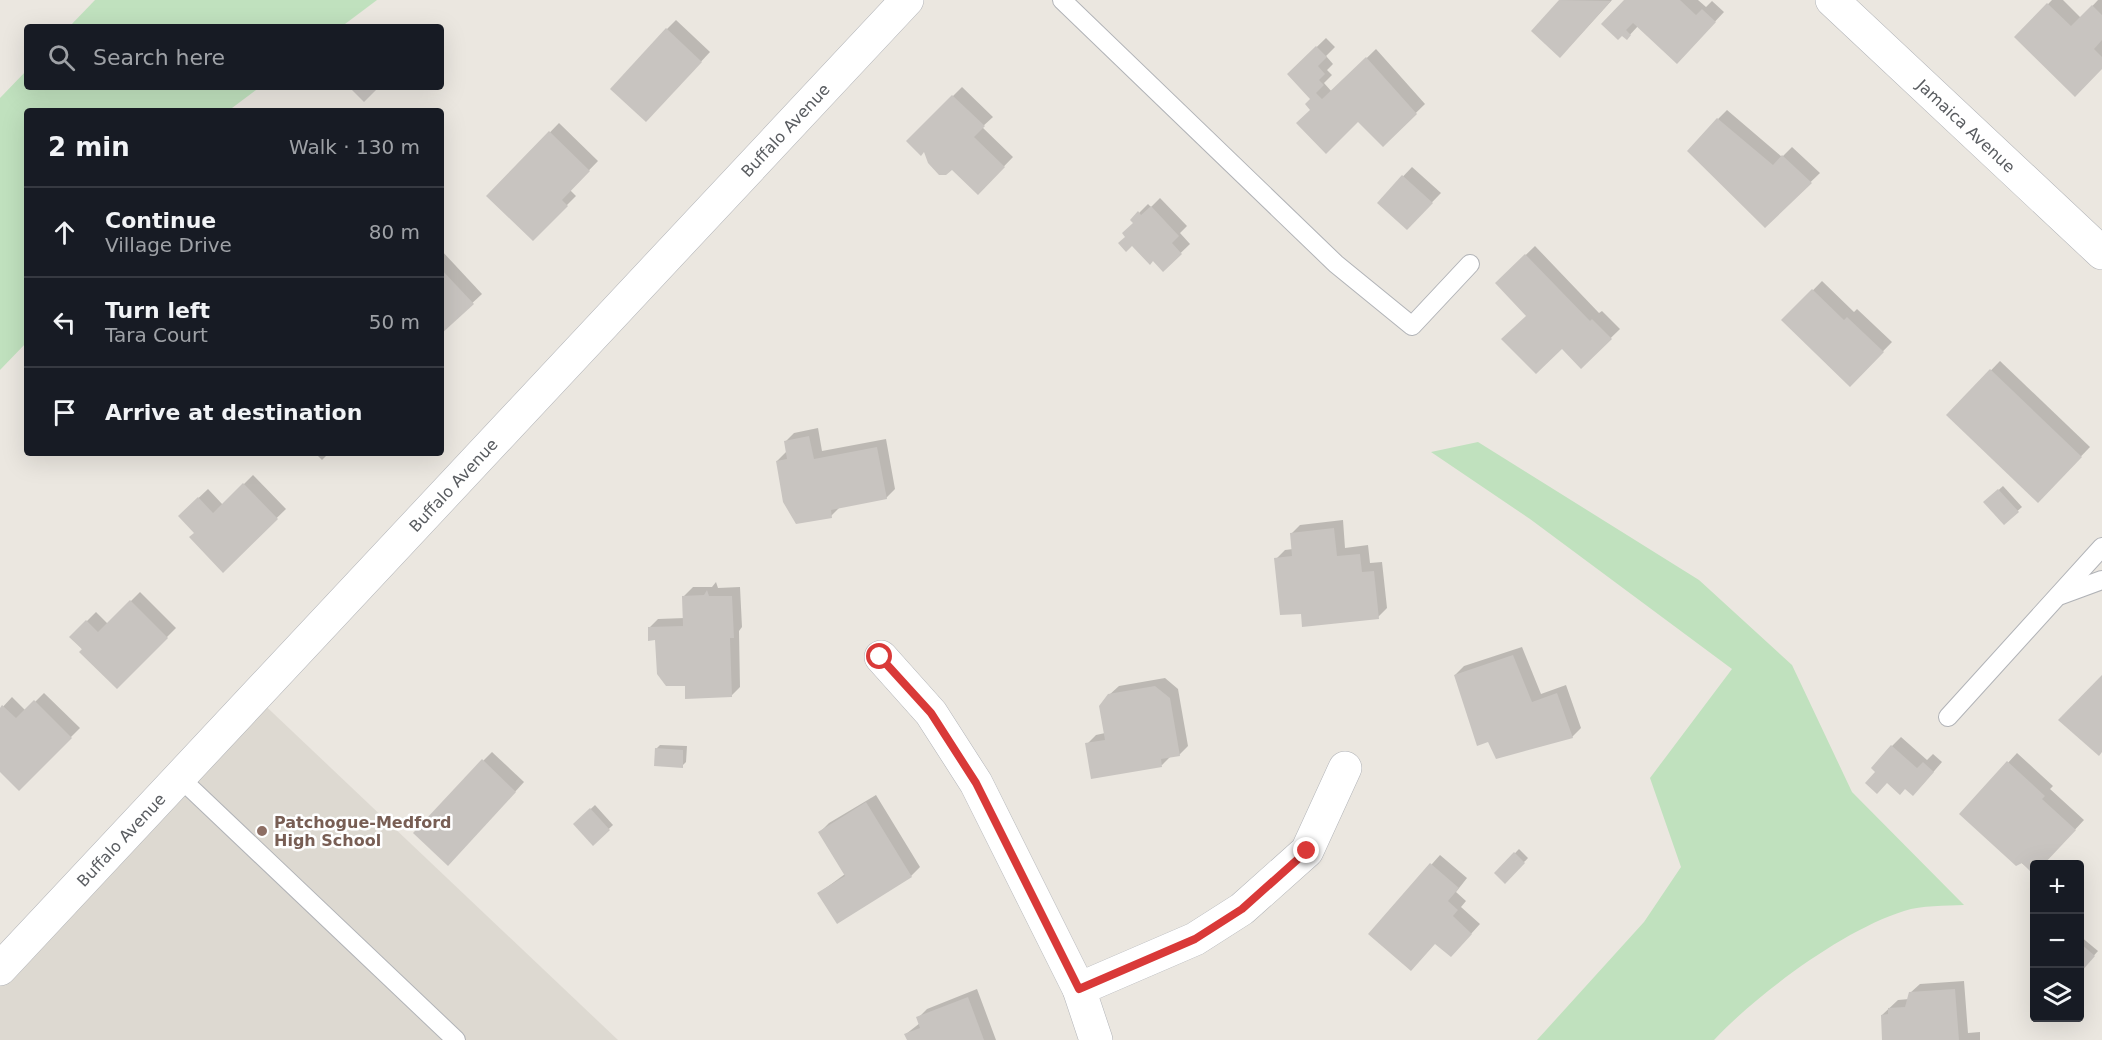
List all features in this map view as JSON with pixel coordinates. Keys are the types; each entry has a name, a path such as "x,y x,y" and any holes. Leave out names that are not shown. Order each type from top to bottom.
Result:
{"street":[{"name":"Buffalo Avenue","path":"0,969 907,0"},
{"name":"Jamaica Avenue","path":"1832,0 2102,253"},
{"path":"880,657 931,713 976,783 1079,989 1096,1040"},
{"path":"1079,989 1195,939 1242,909 1307,851 1345,768"}],"lane":[{"path":"1062,0 1336,264 1412,326 1470,264"},
{"path":"1948,717 2102,548"},
{"path":"2059,596 2102,580"},
{"path":"179,777 456,1040"}],"shaded area":[{"name":"Patchogue-Medford High School","path":"254,695 618,1040 0,1040 0,967"}],"green space":[{"path":"95,0 377,0 345,24 72,24"},
{"path":"24,73 24,90 256,90 232,108 24,108 24,345 0,370 0,98"},
{"path":"1478,442 1699,580 1792,665 1852,792 1964,905 1911,909 1880,920 1855,933 1802,965 1753,1003 1714,1040 1537,1040 1644,922 1681,867 1650,778 1732,669 1530,519 1431,452"}],"building":[{"path":"1559,0 1611,1 1560,58 1531,31"},
{"path":"1624,0 1680,0 1696,15 1702,9 1716,22 1677,64 1633,23 1626,30 1631,35 1627,40 1622,36 1618,40 1601,24"},
{"path":"2047,3 2071,26 2092,5 2102,15 2102,40 2094,49 2102,57 2102,69 2075,97 2014,37"},
{"path":"666,28 702,62 646,122 610,89"},
{"path":"1316,46 1327,57 1318,66 1325,74 1319,80 1324,85 1316,93 1322,99 1366,57 1417,114 1383,147 1358,122 1326,154 1296,123 1310,110 1305,104 1310,99 1287,74"},
{"path":"352,90 376,90 364,102"},
{"path":"952,95 985,126 974,137 1005,167 978,195 952,170 946,175 939,175 928,163 924,152 921,156 906,141"},
{"path":"1717,118 1773,165 1782,155 1812,183 1765,228 1687,151"},
{"path":"549,131 590,171 562,200 568,206 533,241 486,196"},
{"path":"1402,175 1433,203 1407,230 1377,203"},
{"path":"1151,206 1179,236 1172,243 1182,254 1163,272 1153,261 1150,265 1132,246 1126,252 1118,243 1125,237 1122,233 1133,223 1130,220 1138,211 1141,215"},
{"path":"1525,254 1590,321 1592,319 1612,339 1581,369 1562,349 1536,374 1501,339 1526,316 1495,283"},
{"path":"444,272 474,304 444,331"},
{"path":"1812,289 1844,320 1847,317 1884,352 1850,387 1781,320"},
{"path":"1990,369 2082,457 2038,503 1946,415"},
{"path":"809,436 814,459 877,447 887,499 831,510 832,518 796,524 783,502 776,461 787,459 784,441"},
{"path":"243,483 278,519 223,573 189,537 194,533 178,516 198,497 213,513"},
{"path":"1998,489 2019,512 2004,525 1983,502"},
{"path":"1334,528 1337,556 1360,554 1362,572 1374,571 1379,619 1302,627 1301,614 1280,615 1274,558 1292,556 1290,533"},
{"path":"707,590 709,596 732,596 734,638 730,638 732,697 685,699 685,686 666,686 657,674 655,640 648,641 648,627 683,626 682,596 704,595"},
{"path":"130,600 168,638 117,689 79,652 82,649 69,637 86,620 98,632"},
{"path":"1513,655 1532,702 1557,693 1573,738 1496,759 1488,742 1477,746 1454,675"},
{"path":"2102,675 2102,752 2099,756 2058,720"},
{"path":"1155,686 1170,698 1180,756 1161,759 1162,767 1091,779 1085,743 1105,740 1099,706 1108,694"},
{"path":"34,700 72,738 19,791 0,772 0,708 2,705 16,718"},
{"path":"1891,745 1917,768 1923,762 1934,772 1913,796 1905,789 1900,795 1887,783 1877,794 1865,783 1875,772 1871,768"},
{"path":"655,748 683,750 683,768 654,766"},
{"path":"482,759 516,792 448,866 413,833"},
{"path":"2007,761 2045,796 2042,799 2076,830 2048,860 2030,860 2030,871 2022,863 2016,866 1959,814"},
{"path":"866,802 912,877 837,924 817,893 845,876 818,832"},
{"path":"590,808 610,830 593,846 573,824"},
{"path":"1514,852 1525,863 1505,884 1494,873"},
{"path":"1430,863 1459,888 1448,901 1458,910 1453,916 1472,934 1451,957 1435,944 1411,971 1368,934"},
{"path":"2084,946 2095,956 2084,968"},
{"path":"1955,989 1959,1040 1882,1040 1881,1015 1888,1014 1888,1008 1905,1007 1909,992"},
{"path":"968,997 984,1040 907,1040 904,1034 920,1028 916,1017"}],"place":[{"name":"Patchogue-Medford High School","path":"262,831"}],"route":[{"path":"880,657 931,713 976,783 1079,989 1195,939 1242,909 1307,851"}]}
